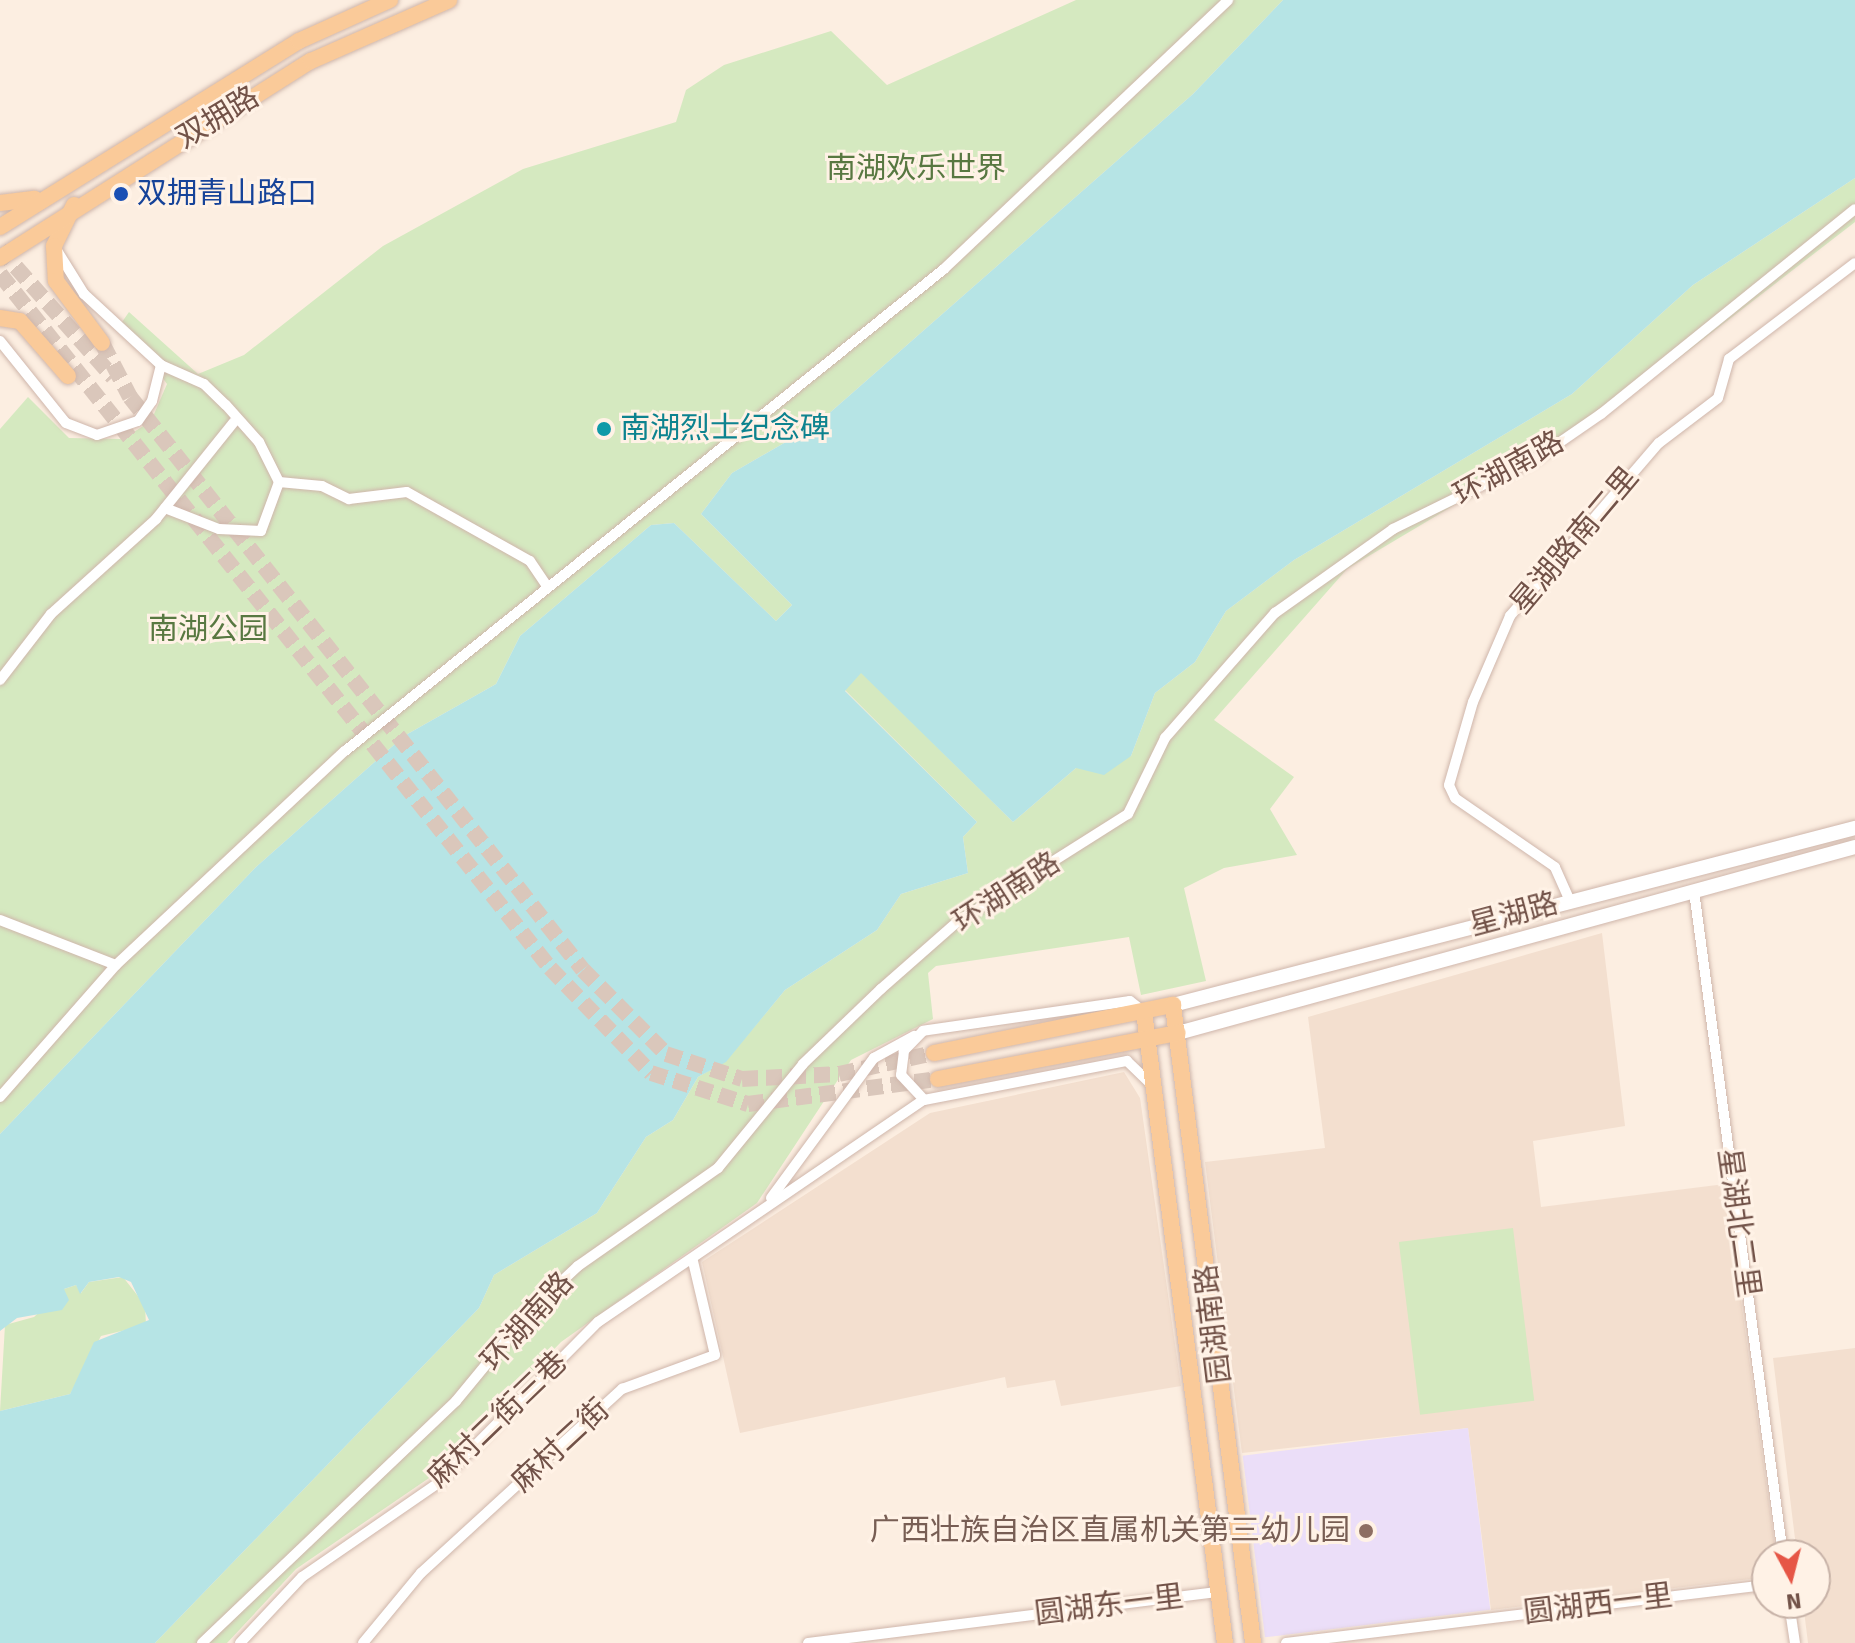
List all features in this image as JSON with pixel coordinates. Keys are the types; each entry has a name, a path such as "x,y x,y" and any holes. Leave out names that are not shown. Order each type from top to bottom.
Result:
{"main road":[{"name":"双拥路","path":"0,226 299,41 390,0"},
{"name":"双拥路","path":"0,258 17,241 75,204 311,61 449,0"},
{"path":"0,203 48,195"},
{"path":"75,204 54,246 56,281 102,343"},
{"path":"0,226 17,241"},
{"path":"0,318 20,321 68,376"},
{"name":"星湖路","path":"1173,1005 1855,828"},
{"name":"星湖路","path":"1178,1033 1855,847"},
{"path":"934,1053 1173,1005"},
{"name":"园湖南路","path":"1173,1005 1253,1643"},
{"name":"园湖南路","path":"1144,1012 1225,1643"},
{"path":"938,1079 1178,1033"}],"street":[{"path":"0,1097 116,965 345,751 546,585 944,269 1228,0"},
{"name":"环湖南路","path":"202,1643 456,1401 569,1275 718,1168 803,1064 881,989 957,922 1128,814 1165,738 1275,613 1393,529 1537,458 1601,414 1855,209"},
{"path":"54,246 84,294 161,365 204,384 234,422 259,442 279,482 261,531 219,529 165,508"},
{"name":"星湖路南二里","path":"1570,901 1555,867 1455,798 1449,785 1473,702 1510,616 1659,443 1718,398 1729,359 1855,263"},
{"path":"0,341 66,423 97,435 138,421 161,365"},
{"path":"0,680 51,614 165,508 234,422"},
{"path":"279,482 322,486 349,499 407,492 530,561 546,585"},
{"name":"星湖北二里","path":"1694,891 1781,1539"},
{"path":"0,920 116,965"},
{"path":"765,1206 874,1058 923,1031 1130,1001 1144,1012"},
{"path":"923,1031 904,1051 901,1075 924,1100"},
{"path":"765,1206 924,1100 1127,1061 1155,1091"},
{"name":"麻村二街三巷","path":"240,1643 302,1577 437,1484 598,1322 693,1261 765,1206"},
{"name":"麻村二街","path":"363,1643 421,1573 622,1389 715,1355 693,1261"},
{"name":"圆湖西一里","path":"1286,1643 1751,1587"},
{"name":"圆湖东一里","path":"808,1643 1219,1592"},
{"path":"1791,1619 1795,1643"}],"shaded area":[{"path":"1602,933 1625,1126 1533,1141 1541,1207 1725,1184 1774,1539 1751,1539 1751,1579 1491,1610 1468,1428 1242,1453 1205,1162 1325,1148 1308,1017"},
{"path":"1124,1072 1140,1098 1181,1386 1061,1406 1055,1380 1007,1388 1005,1377 740,1433 702,1262 930,1113"},
{"path":"1855,1348 1855,1643 1808,1643 1805,1619 1831,1619 1831,1539 1795,1539 1773,1358"},
{"name":"广西壮族自治区直属机关第三幼儿园","path":"1468,1428 1490,1610 1265,1637 1243,1456"}],"green space":[{"name":"南湖公园","path":"1076,0 1283,0 1193,94 817,424 732,473 701,514 792,605 776,621 674,523 651,525 520,636 496,684 404,736 256,867 0,1134 0,429 28,397 69,438 123,439 151,421 167,384 122,322 129,312 198,374 244,355 383,246 523,169 676,122 686,90 724,65 831,31 887,85"},
{"path":"1855,178 1855,222 1604,416 1347,569 1214,720 1294,777 1270,809 1297,855 1224,868 1184,888 1206,981 1141,995 1129,937 936,966 928,973 933,1019 851,1060 757,1203 561,1342 432,1476 296,1569 227,1643 155,1643 479,1308 494,1275 597,1213 646,1137 673,1120 698,1077 726,1061 785,990 877,930 901,894 968,873 963,837 977,822 845,690 861,672 1013,822 1076,768 1131,756 1155,693 1195,662 1226,611 1294,560 1572,394 1693,285"},
{"path":"1513,1228 1534,1401 1420,1415 1399,1242"},
{"path":"123,1277 145,1305 146,1325 101,1336 70,1394 0,1411 5,1325 34,1317 64,1289 76,1285 81,1293 89,1282"}],"water":[{"path":"1283,0 1855,0 1855,178 1693,285 1572,394 1294,560 1226,611 1195,662 1155,693 1131,756 1104,775 1076,768 1013,822 861,673 845,691 977,822 963,837 968,873 901,894 877,930 785,990 726,1062 698,1077 673,1120 646,1137 597,1213 494,1275 479,1308 155,1643 0,1643 0,1411 70,1394 94,1342 149,1320 131,1282 119,1277 89,1282 80,1294 76,1285 64,1289 69,1300 62,1310 17,1318 0,1331 0,1134 256,867 404,736 496,684 520,636 651,525 674,523 776,621 792,605 701,514 732,473 817,424 1193,94"}],"tunnel":[{"path":"0,249 113,377"},
{"path":"0,274 550,968 651,1073 748,1104 938,1079"},
{"path":"102,343 130,397 583,970 666,1054 742,1079 839,1074 934,1053"}],"place":[{"name":"双拥青山路口","path":"121,194"},
{"name":"南湖烈士纪念碑","path":"604,429"},
{"name":"广西壮族自治区直属机关第三幼儿园","path":"1366,1531"}],"park label":[{"name":"南湖欢乐世界","path":"916,169"}]}
